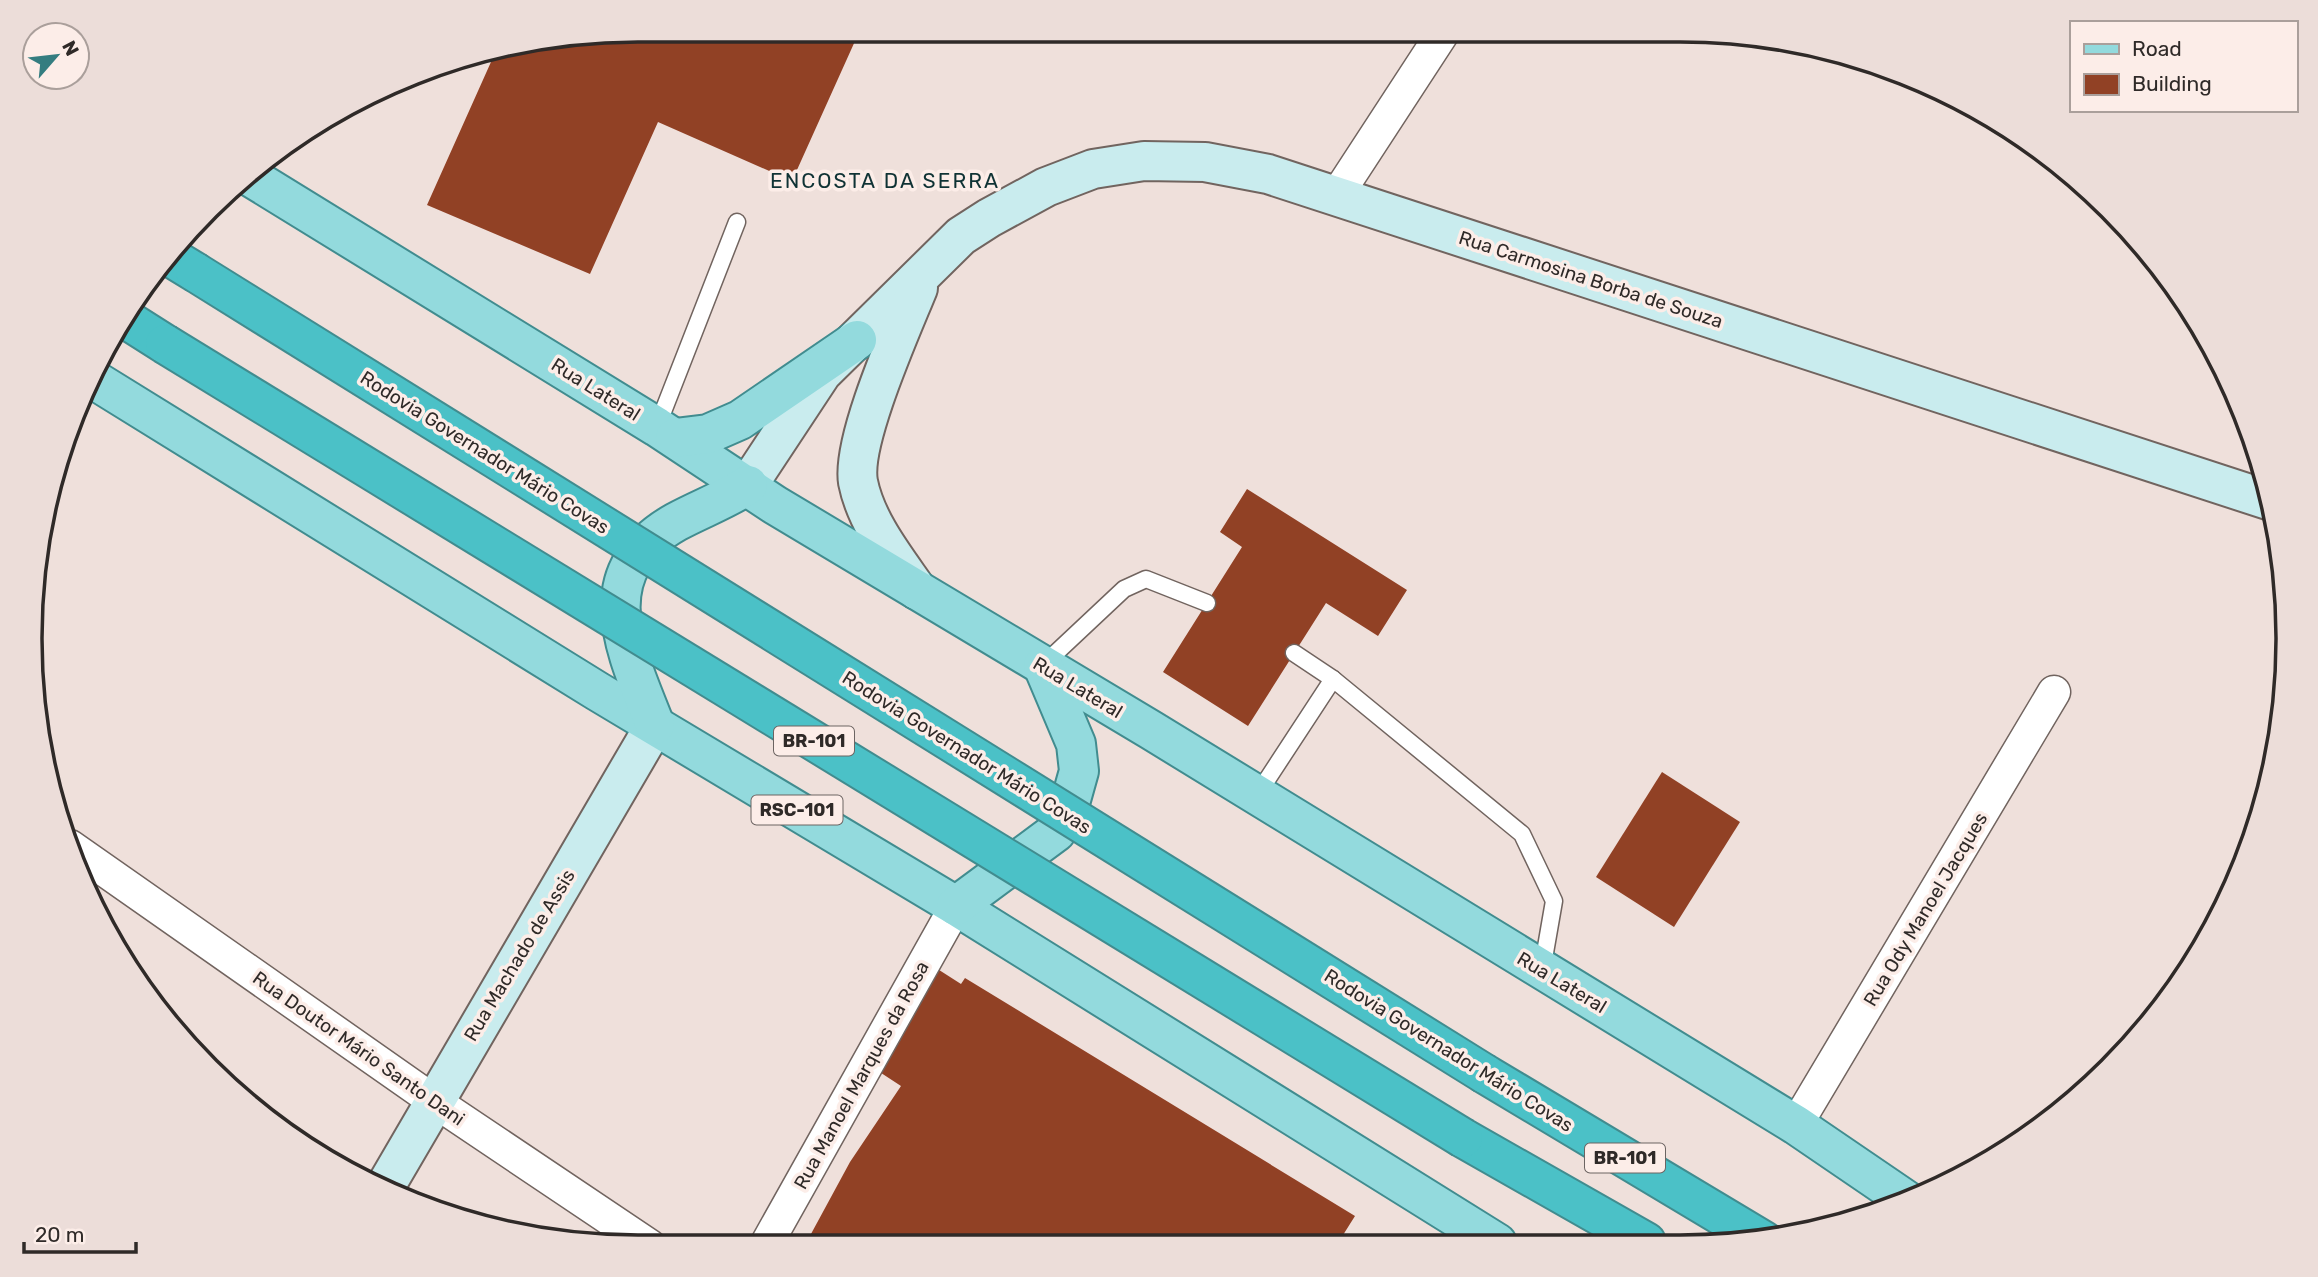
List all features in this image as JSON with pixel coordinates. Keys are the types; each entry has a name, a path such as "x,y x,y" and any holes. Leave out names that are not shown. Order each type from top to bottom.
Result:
{"highway":[{"name":"Rodovia Governador Mário Covas","path":"183,265 1485,1074 1747,1231"},
{"name":"BR-101","path":"132,324 1463,1138 1634,1235"}],"main road":[{"name":"Rua Lateral","path":"256,181 666,433 775,505 1796,1125 1897,1194"},
{"path":"666,433 708,434 740,420 857,340"},
{"name":"RSC-101","path":"100,383 655,725 956,905 1484,1235"},
{"path":"655,725 631,662 619,619 624,576 645,546 675,523 717,504 748,485"},
{"path":"956,905 1056,832 1067,814 1079,771 1076,744 1043,666"}],"street":[{"path":"1337,195 1437,42"},
{"name":"Rua Carmosina Borba de Souza","path":"748,485 822,373 961,236 1046,187 1093,169 1144,161 1205,162 1268,174 2259,496"},
{"path":"917,590 877,532 858,481 862,441 881,380 925,270"},
{"name":"Rua Ody Manoel Jacques","path":"1796,1125 2054,692"},
{"name":"Rua Machado de Assis","path":"389,1180 655,725"},
{"name":"Rua Doutor Mário Santo Dani","path":"83,855 434,1101 633,1235"},
{"name":"Rua Manoel Marques da Rosa","path":"772,1235 956,905"}],"lane":[{"path":"666,433 737,222"},
{"path":"1043,666 1124,589 1146,579 1207,603"},
{"path":"1294,653 1333,679 1522,834 1554,901 1542,970"},
{"path":"1255,797 1333,679"}],"building":[{"path":"855,42 792,181 658,122 590,274 427,205 492,60 522,53 599,43"},
{"path":"1247,489 1407,590 1378,636 1326,603 1248,726 1163,672 1242,547 1220,532"},
{"path":"1662,772 1740,822 1674,927 1596,877"},
{"path":"936,968 961,984 965,978 1355,1216 1343,1235 810,1235 850,1162 901,1086 875,1069"}],"district":[{"name":"ENCOSTA DA SERRA","path":"885,181"}]}
